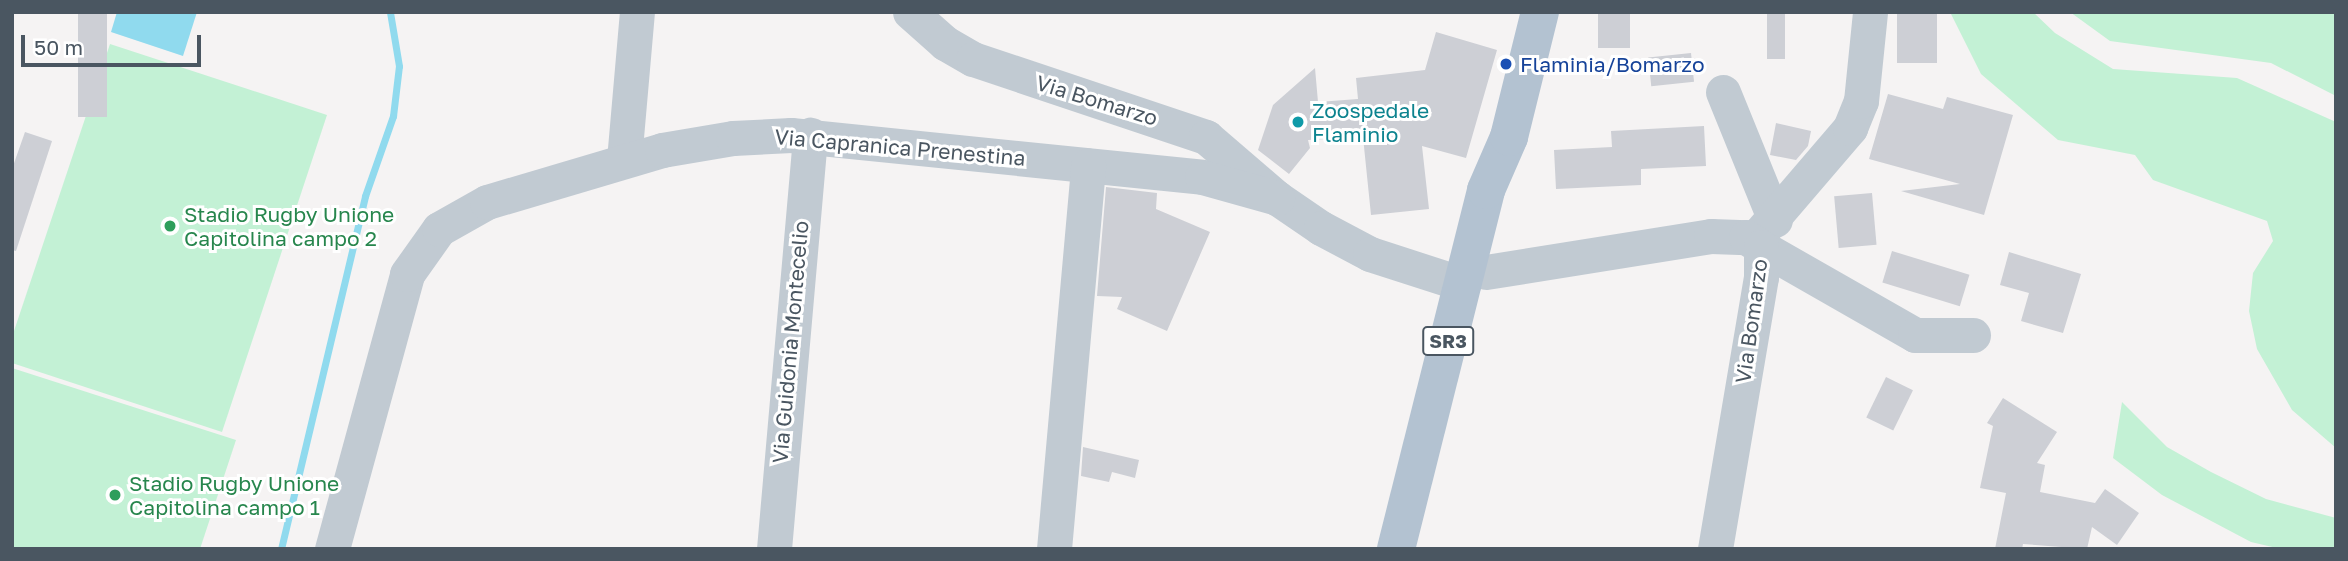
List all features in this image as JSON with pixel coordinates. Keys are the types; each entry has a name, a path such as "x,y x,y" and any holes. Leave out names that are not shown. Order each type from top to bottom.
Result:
{"main road":[{"name":"SR3","path":"1396,549 1474,278 1506,181 1509,136 1540,12"},
{"name":"SR3","path":"1417,549 1474,278"}],"street":[{"path":"624,160 637,12"},
{"name":"Via Bomarzo","path":"910,12 945,43 973,59 1206,137 1277,198 1370,254 1474,278 1711,236 1763,236 1760,277 1715,549"},
{"path":"1763,236 1850,128 1861,101 1870,12"},
{"path":"1723,92 1763,236 1915,335 1973,335"},
{"name":"Via Capranica Prenestina","path":"332,549 396,301 411,265 429,240 473,207 624,160 719,139 810,135 1088,166"},
{"name":"Via Guidonia Montecelio","path":"774,549 810,135"},
{"path":"1054,549 1088,166"},
{"name":"Via Bomarzo","path":"1088,166 1202,177 1277,198"}],"green space":[{"path":"1950,12 2033,12 2055,33 2113,69 2237,78 2336,122 2336,448 2292,410 2257,349 2249,311 2253,273 2273,241 2267,221 2153,180 2135,155 2058,140 1981,74"},
{"path":"2070,12 2336,12 2336,96 2271,63 2110,41"},
{"name":"Stadio Rugby Unione Capitolina campo 2","path":"110,44 327,115 222,432 12,363 12,337"},
{"name":"Stadio Rugby Unione Capitolina campo 1","path":"12,368 236,440 200,549 12,549"},
{"path":"2122,402 2167,447 2211,472 2266,499 2336,518 2336,549 2281,549 2251,542 2162,495 2113,458"}],"water":[{"path":"117,12 197,12 183,56 111,32"}],"building":[{"path":"78,12 107,12 107,117 78,117"},
{"path":"1598,12 1630,12 1630,48 1598,48"},
{"path":"1767,12 1785,12 1785,59 1767,59"},
{"path":"1897,12 1937,12 1937,63 1897,63"},
{"path":"1436,32 1497,50 1466,158 1422,146 1429,209 1371,215 1363,137 1308,140 1310,148 1289,174 1258,150 1273,105 1315,68 1318,102 1358,99 1356,78 1425,70"},
{"path":"1691,53 1694,82 1651,86 1648,57"},
{"path":"1888,94 1943,109 1947,97 2013,115 1984,215 1901,191 1960,184 1869,159"},
{"path":"1776,123 1811,131 1808,146 1796,160 1770,155"},
{"path":"1704,126 1706,166 1641,169 1641,185 1556,189 1554,150 1612,147 1611,131"},
{"path":"25,132 52,141 16,251 12,250 12,169"},
{"path":"1106,187 1157,193 1156,209 1210,232 1167,331 1117,309 1122,297 1097,296"},
{"path":"1872,193 1877,245 1839,248 1834,196"},
{"path":"1892,251 1969,275 1960,306 1882,283"},
{"path":"2009,252 2081,274 2063,333 2021,321 2029,293 2000,285"},
{"path":"1886,377 1913,390 1893,431 1866,417"},
{"path":"2003,398 2057,432 2037,463 2045,465 2040,492 2095,503 2105,489 2139,513 2117,545 2092,527 2087,549 2023,544 2022,549 1995,549 2006,493 1980,488 1993,426 1987,423"},
{"path":"1083,447 1139,460 1135,478 1112,472 1109,482 1081,476"}],"waterway":[{"path":"281,549 365,196 393,116 399,66 390,12"}],"place":[{"name":"Flaminia/Bomarzo","path":"1506,64"},
{"name":"Zoospedale Flaminio","path":"1298,122"},
{"name":"Stadio Rugby Unione Capitolina campo 2","path":"170,226"},
{"name":"Stadio Rugby Unione Capitolina campo 1","path":"115,495"}]}
